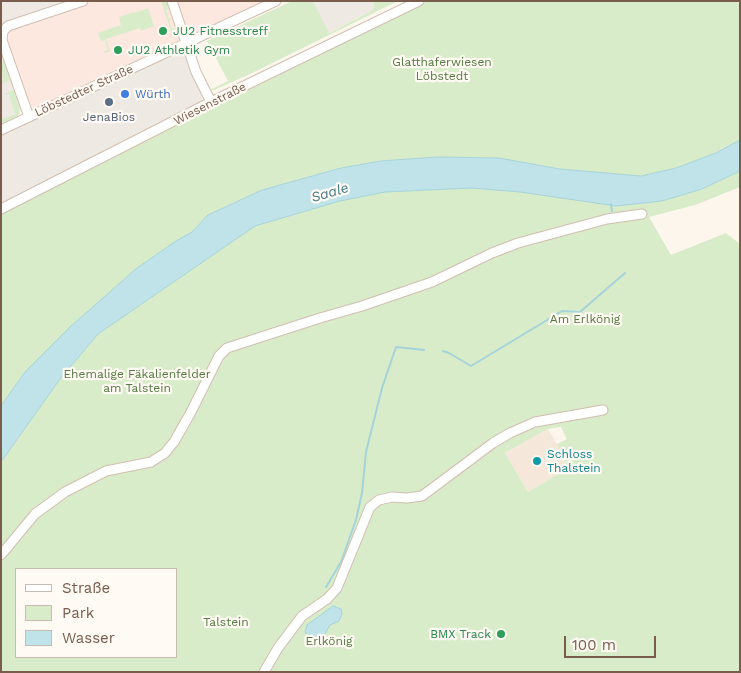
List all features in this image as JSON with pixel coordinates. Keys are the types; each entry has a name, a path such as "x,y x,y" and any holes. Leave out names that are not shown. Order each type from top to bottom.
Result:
{"street":[{"path":"29,116 2,40 3,31 8,26 83,1"},
{"path":"172,1 196,72 211,102"},
{"name":"Löbstedter Straße","path":"1,130 276,1"},
{"name":"Wiesenstraße","path":"1,209 211,102 419,1"},
{"path":"1,554 35,514 65,492 106,471 151,462 165,454 190,414 219,356 227,348 432,282 492,253 518,243 606,219 642,214"},
{"path":"264,672 278,648 302,616 327,599 337,588 370,507 379,500 392,497 422,496 493,443 535,422 603,410"}],"shaded area":[{"path":"1,1 74,1 1,28"},
{"path":"92,1 169,1 180,34 179,39 176,44 37,109 30,108 5,41 6,33 12,28"},
{"path":"175,1 269,1 194,35 186,31"},
{"path":"313,1 374,1 373,10 328,33"},
{"path":"1,49 21,109 19,117 1,127"},
{"path":"176,52 183,53 187,57 201,90 203,97 201,102 1,205 1,133"},
{"name":"Schloss Thalstein","path":"548,429 568,468 528,492 505,453"}],"green space":[{"path":"161,1 167,1 170,8 166,10 169,19 173,18 169,21 172,29 176,28 178,37 172,34"},
{"path":"292,1 313,1 329,33 373,10 374,1 398,1 250,74 210,90 228,81 207,41"},
{"name":"Glatthaferwiesen Löbstedt","path":"427,1 740,1 740,140 716,153 676,168 641,176 560,169 499,158 437,157 381,161 341,168 262,190 208,215 192,232 137,268 70,327 25,372 1,406 1,213"},
{"path":"148,8 154,26 141,31 140,28 106,39 110,51 105,53 104,51 108,50 105,40 101,41 98,33 121,25 119,17"},
{"path":"1,60 4,61 10,80 4,83 1,82 3,80"},
{"path":"14,90 19,113 17,118 1,125 1,114 3,119 15,114 9,94 5,95"},
{"path":"740,171 740,187 695,205 649,217 671,255 726,233 740,244 740,672 1,672 1,462 60,379 98,334 255,226 340,201 385,192 472,188 520,192 616,206 662,201 702,189","holes":["561,427 567,439 557,444 568,468 528,492 505,453 548,429"]}],"water":[{"name":"Saale","path":"740,140 740,171 702,189 662,201 616,206 520,192 472,188 385,192 340,201 255,226 98,334 60,379 1,462 1,406 25,372 70,327 137,268 192,232 208,215 262,190 341,168 381,161 437,157 499,158 560,169 641,176 676,168 716,153"},
{"path":"333,606 341,609 342,614 339,621 330,625 324,636 317,639 309,637 305,632 307,625"}],"waterway":[{"path":"611,204 612,211"},
{"path":"443,351 471,366 562,311 580,312 625,273"},
{"path":"326,587 341,562 356,520 362,493 366,452 382,388 396,347 424,350"}],"place":[{"name":"JU2 Fitnesstreff","path":"163,31"},
{"name":"JU2 Athletik Gym","path":"118,50"},
{"name":"Würth","path":"125,94"},
{"name":"JenaBios","path":"109,102"},
{"name":"Schloss Thalstein","path":"537,461"},
{"name":"BMX Track","path":"501,634"}],"park label":[{"name":"Am Erlkönig","path":"585,319"},
{"name":"Ehemalige Fäkalienfelder am Talstein","path":"137,381"},
{"name":"Talstein","path":"226,622"},
{"name":"Erlkönig","path":"329,641"}]}
